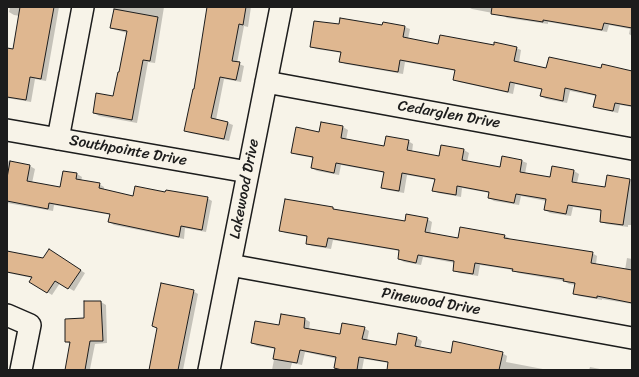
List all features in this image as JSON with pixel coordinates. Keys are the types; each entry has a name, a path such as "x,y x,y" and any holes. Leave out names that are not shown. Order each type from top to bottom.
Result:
{"street":[{"path":"58,139 83,7"},
{"name":"Lakewood Drive","path":"209,370 281,7"},
{"name":"Cedarglen Drive","path":"266,82 632,149"},
{"name":"Southpointe Drive","path":"7,130 248,172"},
{"name":"Pinewood Drive","path":"230,266 632,338"},
{"path":"7,315 30,325 21,370"}],"building":[{"path":"20,7 54,7 41,79 30,77 26,100 7,97 7,48 13,49"},
{"path":"207,7 246,7 243,25 239,24 232,61 240,62 236,80 220,77 211,118 228,122 224,139 184,131 194,89"},
{"path":"492,7 632,7 632,28 604,23 602,30 543,20 543,22 491,14"},
{"path":"114,9 158,17 150,61 143,60 132,120 93,113 96,93 113,96 119,72 127,31 110,28"},
{"path":"340,18 382,25 383,22 405,26 403,37 438,44 440,35 494,45 494,42 517,47 514,61 546,68 549,57 601,68 602,64 632,71 632,106 615,103 613,111 593,107 596,95 565,88 563,101 540,96 542,89 510,82 508,92 453,80 455,70 400,60 398,72 339,62 341,52 310,47 314,21 339,24"},
{"path":"321,122 343,126 341,138 384,146 386,136 409,140 407,150 439,156 441,145 464,149 462,160 500,167 502,156 522,160 520,172 550,177 552,166 574,170 572,182 605,187 607,175 630,179 623,225 600,222 601,210 568,205 566,214 544,210 546,199 516,194 514,203 488,198 489,192 457,186 456,195 432,191 435,179 402,173 399,191 381,188 384,172 336,163 334,173 311,168 313,157 291,153 296,127 319,132"},
{"path":"10,161 30,165 27,181 60,187 63,171 77,173 76,179 100,183 99,188 133,196 135,186 165,192 166,190 208,197 202,230 181,226 179,237 108,222 110,214 49,203 48,209 7,201 7,178"},
{"path":"285,199 405,221 406,214 428,218 425,232 458,238 460,227 505,235 504,238 593,252 591,263 632,270 632,303 597,296 597,298 573,294 575,283 563,281 564,279 512,271 513,269 475,263 473,274 453,271 454,261 418,255 416,263 398,259 399,250 328,238 326,247 306,244 307,236 279,231"},
{"path":"49,249 81,270 68,289 55,281 47,293 29,282 32,277 7,272 7,251 43,258"},
{"path":"161,283 194,290 178,370 149,370 157,328 152,326"},
{"path":"84,301 101,301 103,341 90,341 85,370 65,370 70,342 65,342 65,319 84,318"},
{"path":"281,314 305,318 304,328 340,334 342,323 365,327 362,339 396,345 398,333 417,337 415,346 451,353 453,341 503,352 499,370 387,370 388,362 359,357 357,370 342,370 334,368 336,357 300,350 297,363 273,359 275,348 251,343 255,321 279,325"}]}
